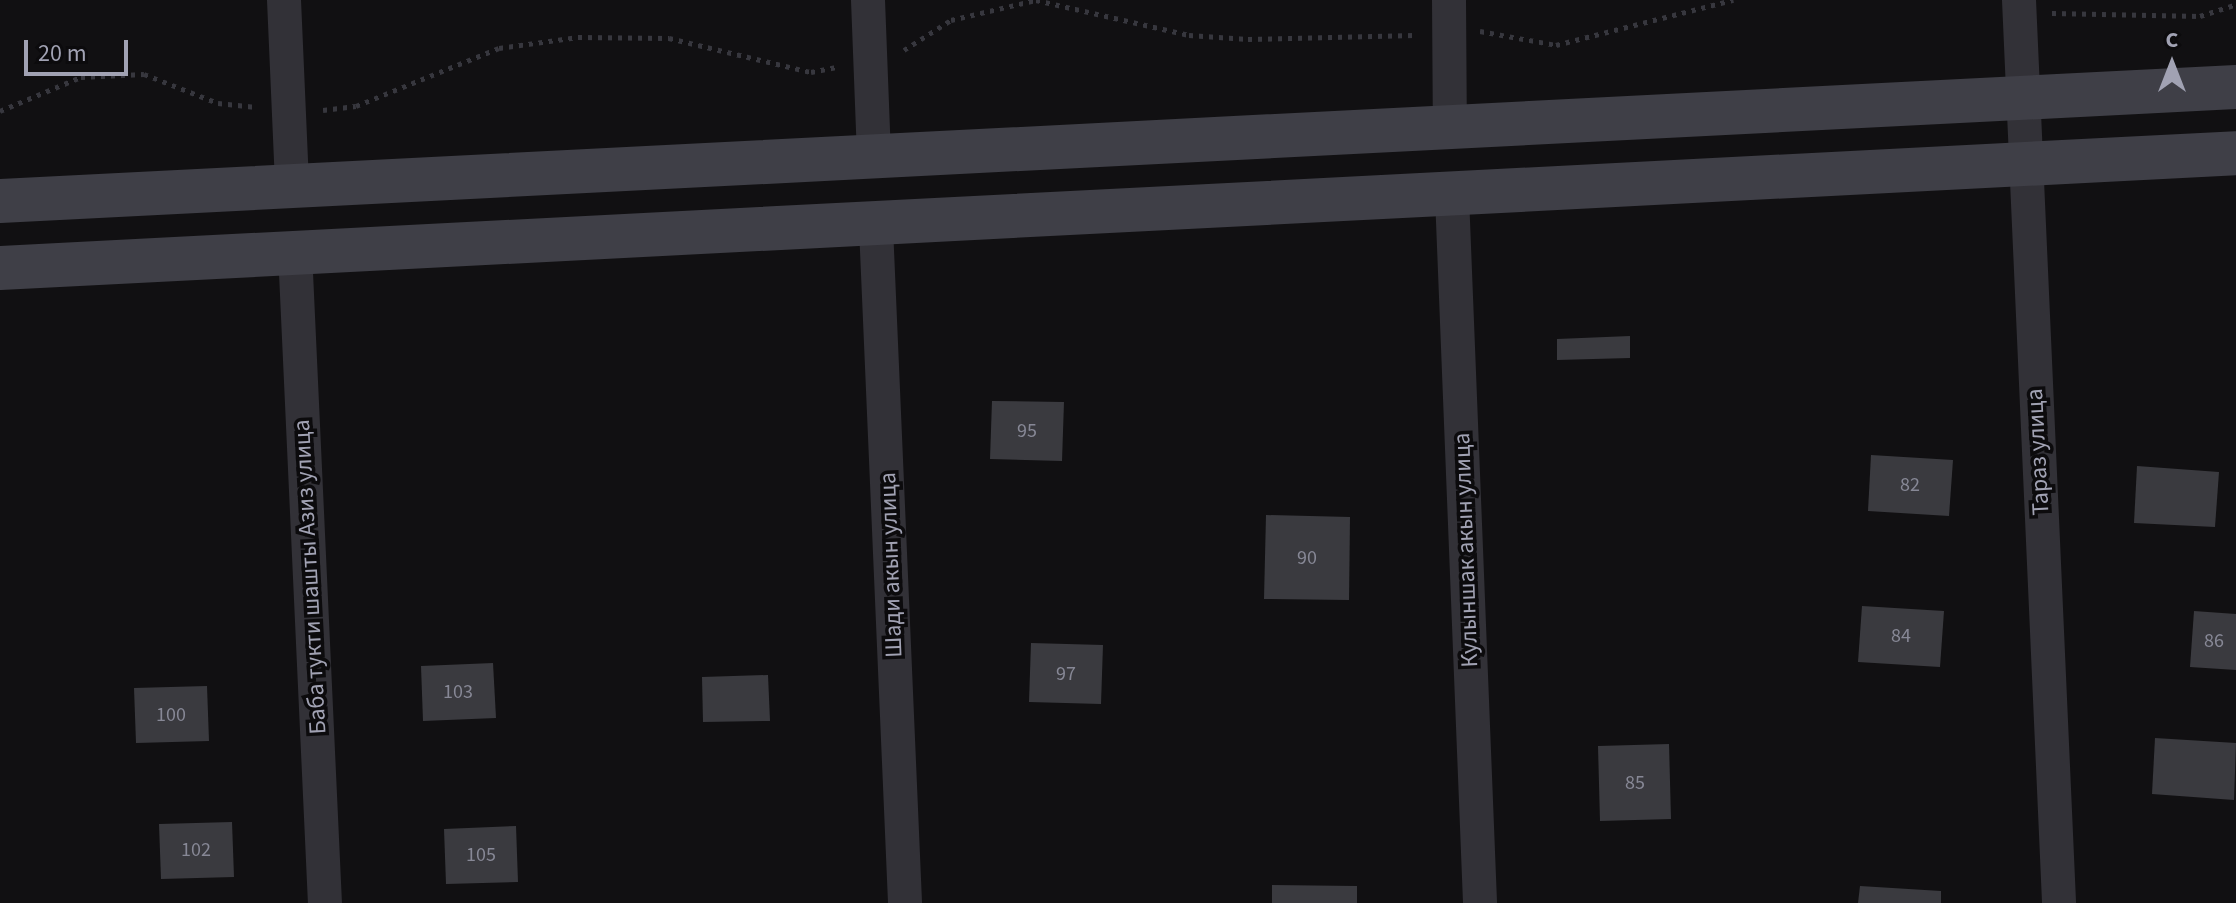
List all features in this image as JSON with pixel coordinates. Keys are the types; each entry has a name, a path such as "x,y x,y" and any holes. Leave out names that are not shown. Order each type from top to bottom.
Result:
{"street":[{"path":"284,0 292,183"},
{"path":"868,0 874,154"},
{"name":"Тараз улица","path":"2019,3 2059,903"},
{"path":"1449,16 1450,130"},
{"path":"0,201 292,183 1450,130 2236,87"},
{"path":"0,268 295,251 876,227 2236,153"},
{"name":"Кулыншак акын улица","path":"1452,196 1480,903"},
{"name":"Шади акын улица","path":"876,227 905,903"},
{"name":"Баба тукти шашты Азиз улица","path":"295,251 325,903"}],"path":[{"path":"0,111 81,77 144,74 218,103 289,111 356,106 499,48 578,37 669,38 811,72 896,56 951,20 1036,0 1189,35 1248,39 1449,16 1470,29 1556,45 1733,0"},
{"path":"2019,3 2059,15 2133,18 2200,16 2236,4"}],"building":[{"path":"1630,336 1630,358 1557,360 1557,339"},
{"path":"992,401 1064,402 1062,461 990,459"},
{"path":"1871,455 1953,460 1949,516 1868,511"},
{"path":"2137,466 2219,472 2215,527 2134,523"},
{"path":"1266,515 1350,517 1349,600 1264,599"},
{"path":"1862,606 1944,611 1940,667 1858,662"},
{"path":"2194,611 2236,614 2236,670 2190,667"},
{"path":"1031,643 1103,645 1101,704 1029,702"},
{"path":"493,663 496,718 423,721 421,666"},
{"path":"768,675 770,721 703,722 702,677"},
{"path":"207,686 209,741 136,743 134,688"},
{"path":"2155,738 2236,743 2234,800 2152,794"},
{"path":"1669,744 1671,819 1600,821 1598,746"},
{"path":"232,822 234,877 161,879 159,824"},
{"path":"516,826 518,882 446,884 444,829"},
{"path":"1272,885 1357,886 1357,903 1272,903"},
{"path":"1860,886 1941,891 1941,903 1858,903"}]}
